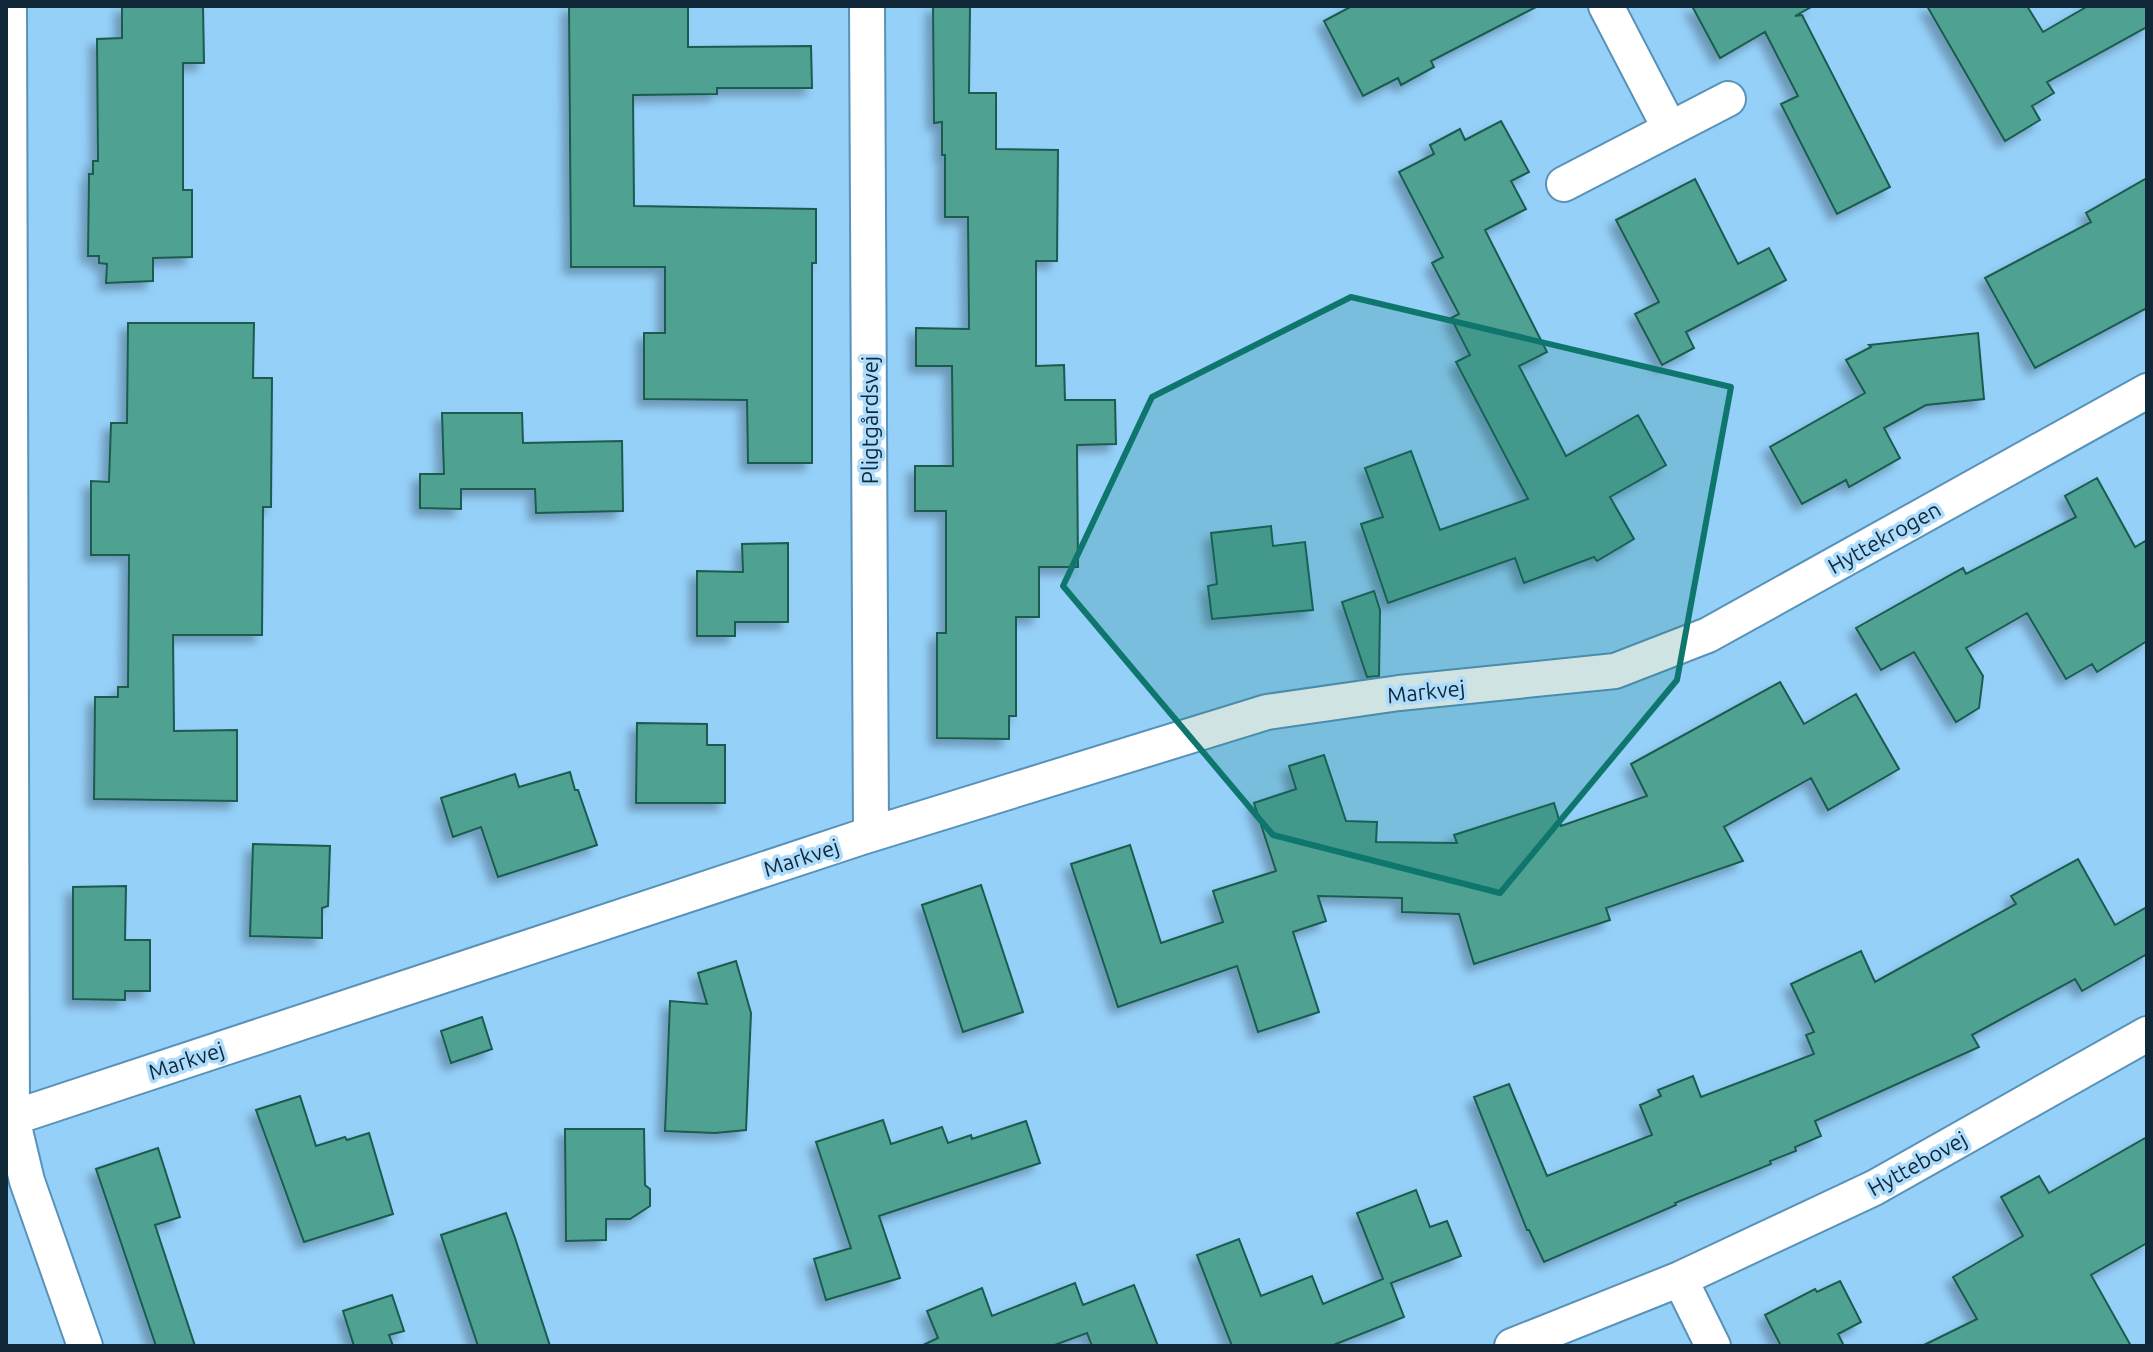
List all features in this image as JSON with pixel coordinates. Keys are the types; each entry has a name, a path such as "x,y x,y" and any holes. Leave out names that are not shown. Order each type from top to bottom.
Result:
{"street":[{"path":"9,6 9,1119 27,1181 85,1346"},
{"name":"Pligtgårdsvej","path":"867,6 871,834"},
{"path":"1606,6 1670,129"},
{"path":"1564,184 1728,99"},
{"name":"Hyttekrogen","path":"1615,671 1708,635 2147,391"},
{"name":"Markvej","path":"9,1119 871,834 1267,712 1399,693 1615,671"},
{"name":"Hyttebovej","path":"1512,1346 1680,1279 1874,1188 2147,1034"},
{"path":"1680,1279 1713,1346"}],"highlighted area":[{"path":"1351,297 1731,387 1677,680 1500,893 1273,835 1063,586 1152,397"}],"building":[{"path":"122,6 203,6 204,63 183,63 183,190 192,190 192,257 153,258 153,281 106,283 107,264 99,263 99,256 88,256 89,174 93,174 93,161 98,161 97,39 122,38"},
{"path":"569,6 688,6 688,47 811,46 812,88 717,88 717,94 633,95 634,206 816,209 816,263 812,263 812,463 748,463 747,400 644,399 644,333 665,333 665,267 571,267"},
{"path":"933,6 970,6 969,93 996,93 996,149 1058,150 1057,261 1036,261 1036,366 1064,365 1065,400 1115,400 1116,444 1077,445 1078,567 1039,567 1039,617 1016,617 1016,716 1009,716 1009,739 937,738 937,633 946,633 946,511 915,511 915,466 953,466 952,366 916,366 916,328 969,329 968,217 945,217 942,122 934,123"},
{"path":"1352,6 1538,6 1431,61 1434,67 1401,85 1398,78 1363,96 1324,21"},
{"path":"1692,6 1813,6 1795,16 1802,15 1890,187 1837,214 1781,104 1798,96 1765,32 1720,58"},
{"path":"1927,6 2027,6 2043,32 2088,6 2147,6 2147,27 2047,82 2054,93 2032,106 2040,120 2005,141"},
{"path":"1501,121 1529,172 1511,181 1526,209 1485,230 1547,352 1519,366 1566,456 1638,415 1666,465 1610,497 1634,539 1597,561 1594,557 1524,583 1515,558 1388,603 1361,524 1383,517 1365,468 1411,451 1440,530 1528,499 1456,362 1470,355 1451,318 1459,314 1432,263 1443,257 1399,172 1434,154 1430,145 1460,129 1465,140"},
{"path":"2147,178 2147,308 2035,368 1985,278 2091,222 2086,213"},
{"path":"1695,179 1738,264 1769,248 1786,280 1686,332 1694,348 1662,365 1635,314 1659,302 1616,220"},
{"path":"128,323 254,323 253,378 272,378 271,507 263,507 262,635 173,635 174,731 237,730 237,801 94,799 95,697 118,697 118,687 128,687 129,555 91,555 91,481 109,482 111,423 127,423"},
{"path":"1978,333 1984,399 1926,405 1884,428 1900,458 1849,487 1846,480 1802,504 1770,447 1865,393 1846,360 1871,347 1869,345"},
{"path":"442,413 522,413 523,443 622,441 623,511 536,513 535,489 461,489 461,509 420,508 420,474 444,474"},
{"path":"2097,478 2135,547 2147,540 2147,641 2097,672 2092,664 2066,679 2027,613 1966,648 1983,676 1979,708 1956,722 1914,652 1881,670 1856,628 1963,568 1966,574 2076,517 2065,496"},
{"path":"1271,526 1273,546 1305,542 1313,610 1212,619 1208,586 1217,584 1211,533"},
{"path":"788,543 788,622 735,622 735,636 697,636 697,571 743,572 742,544"},
{"path":"1374,591 1380,610 1379,676 1367,677 1342,602"},
{"path":"1780,682 1804,724 1856,694 1899,769 1828,810 1811,778 1724,827 1743,861 1606,908 1610,920 1474,964 1459,914 1402,912 1402,898 1318,896 1326,921 1293,932 1319,1012 1258,1032 1237,966 1118,1007 1071,864 1130,845 1161,943 1223,922 1213,891 1276,871 1254,803 1296,789 1289,766 1324,755 1346,821 1377,822 1376,842 1457,843 1454,835 1554,803 1561,826 1647,796 1631,764"},
{"path":"637,723 707,724 707,745 725,745 725,803 636,803"},
{"path":"570,772 597,845 498,877 481,827 453,837 441,798 515,774 519,787"},
{"path":"253,844 330,846 328,906 322,908 322,938 250,936"},
{"path":"2078,859 2115,925 2147,907 2147,954 2082,991 2075,979 1972,1035 1979,1047 1815,1121 1821,1136 1795,1147 1796,1151 1770,1161 1771,1164 1544,1262 1527,1230 1474,1097 1509,1084 1547,1176 1652,1135 1640,1105 1661,1096 1658,1090 1693,1076 1701,1097 1814,1054 1806,1035 1814,1032 1791,984 1861,951 1875,982 2016,904 2011,896"},
{"path":"981,885 1023,1012 963,1032 922,905"},
{"path":"126,886 125,940 150,940 150,991 125,991 125,1000 73,999 73,887"},
{"path":"736,961 751,1013 746,1130 715,1133 665,1131 670,1001 707,1004 698,973"},
{"path":"482,1017 492,1049 451,1063 441,1031"},
{"path":"300,1096 316,1146 369,1133 393,1214 304,1242 256,1110"},
{"path":"883,1120 891,1144 942,1127 948,1143 971,1135 972,1139 1026,1121 1040,1163 879,1216 900,1278 826,1300 814,1259 851,1248 816,1142"},
{"path":"565,1129 644,1129 645,1185 650,1189 650,1206 630,1219 606,1219 606,1240 566,1241"},
{"path":"2147,1137 2147,1243 2091,1275 2131,1346 1922,1346 1977,1319 1953,1277 2023,1236 2001,1197 2039,1176 2049,1193"},
{"path":"158,1148 180,1217 155,1225 195,1346 156,1346 96,1169"},
{"path":"1416,1190 1430,1227 1447,1221 1461,1256 1391,1283 1404,1317 1331,1346 1232,1346 1197,1255 1239,1239 1261,1296 1312,1276 1323,1304 1383,1279 1357,1213"},
{"path":"506,1213 550,1346 478,1346 441,1235"},
{"path":"1840,1281 1861,1322 1838,1334 1844,1346 1781,1346 1765,1315 1815,1289 1817,1292"},
{"path":"1075,1283 1083,1305 1134,1285 1158,1346 1092,1346 1087,1333 1052,1346 921,1346 938,1338 927,1311 982,1288 992,1316"},
{"path":"392,1295 404,1331 389,1335 393,1346 354,1346 343,1311"}]}
